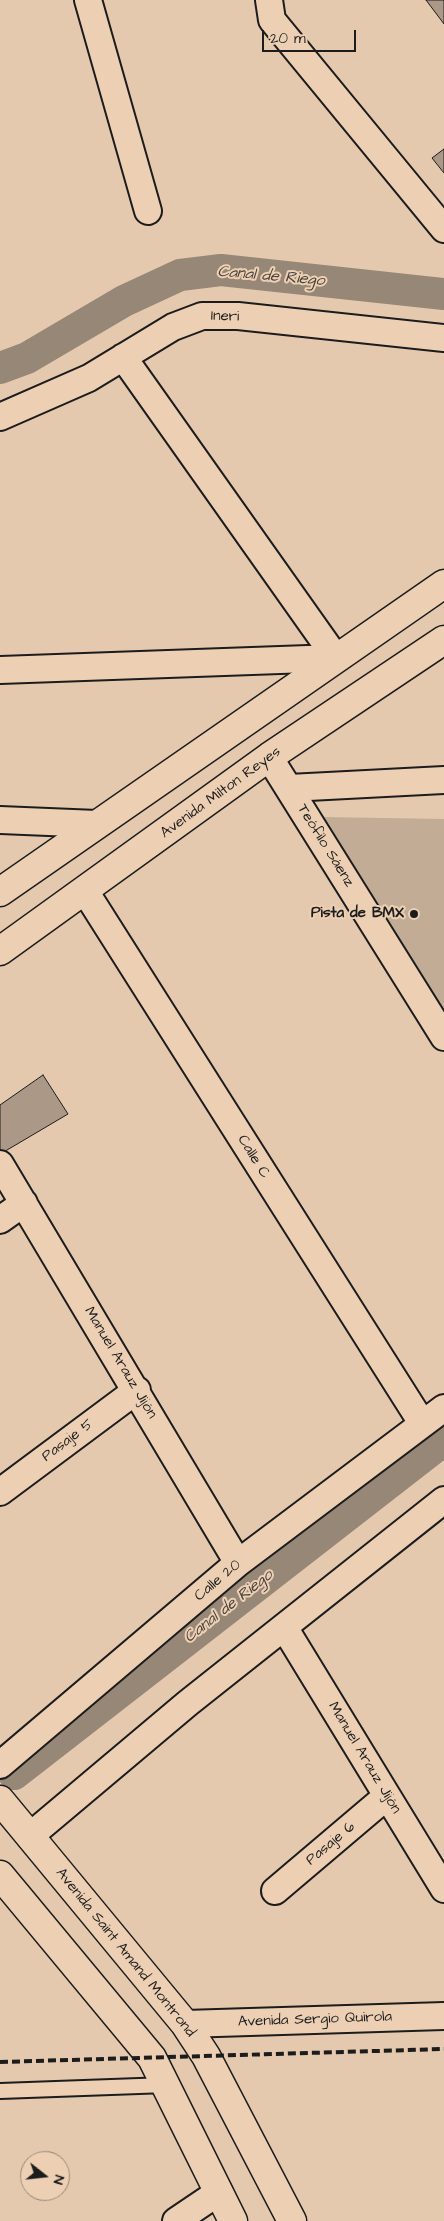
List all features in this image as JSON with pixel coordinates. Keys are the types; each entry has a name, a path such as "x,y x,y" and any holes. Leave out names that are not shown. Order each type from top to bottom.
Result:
{"street":[{"path":"88,0 148,211"},
{"path":"269,0 272,20 444,229"},
{"name":"Ineri","path":"0,417 89,378 173,327 202,316 238,316 444,338"},
{"path":"123,357 336,658"},
{"path":"0,892 444,584"},
{"name":"Avenida Milton Reyes","path":"0,951 269,757 444,640"},
{"path":"0,670 336,658"},
{"name":"Teófilo Sáenz","path":"269,757 444,1037"},
{"path":"289,788 444,780"},
{"path":"0,820 97,824"},
{"name":"Calle C","path":"85,891 422,1423"},
{"name":"Manuel Arauz Jijón","path":"0,1164 137,1390 238,1563"},
{"path":"0,1220 24,1203"},
{"name":"Pasaje 5","path":"0,1492 137,1390"},
{"name":"Calle 20","path":"0,1765 238,1563 444,1408"},
{"path":"30,1836 188,1703 444,1500"},
{"name":"Manuel Arauz Jijón","path":"284,1627 444,1889"},
{"name":"Pasaje 6","path":"275,1891 387,1796"},
{"name":"Avenida Saint Amand Montrond","path":"0,1800 185,2024 206,2056 292,2221"},
{"path":"0,1875 152,2058 233,2221"},
{"name":"Avenida Sergio Quirola","path":"185,2024 444,2016"},
{"path":"176,2221 219,2192"}],"lane":[{"path":"0,2091 167,2085"}],"shaded area":[{"name":"Pista de BMX","path":"324,817 444,819 444,1010"}],"building":[{"path":"426,0 444,0 444,24"},
{"path":"444,149 444,173 432,158"},
{"path":"43,1075 68,1114 2,1153 0,1150 0,1105"}],"waterway":[{"name":"Canal de Riego","path":"0,368 27,358 124,301 180,275 221,270 444,294"},
{"name":"Canal de Riego","path":"14,1774 444,1440"}],"railway":[{"path":"0,2062 444,2049"}],"place":[{"name":"Pista de BMX","path":"414,914"}]}
